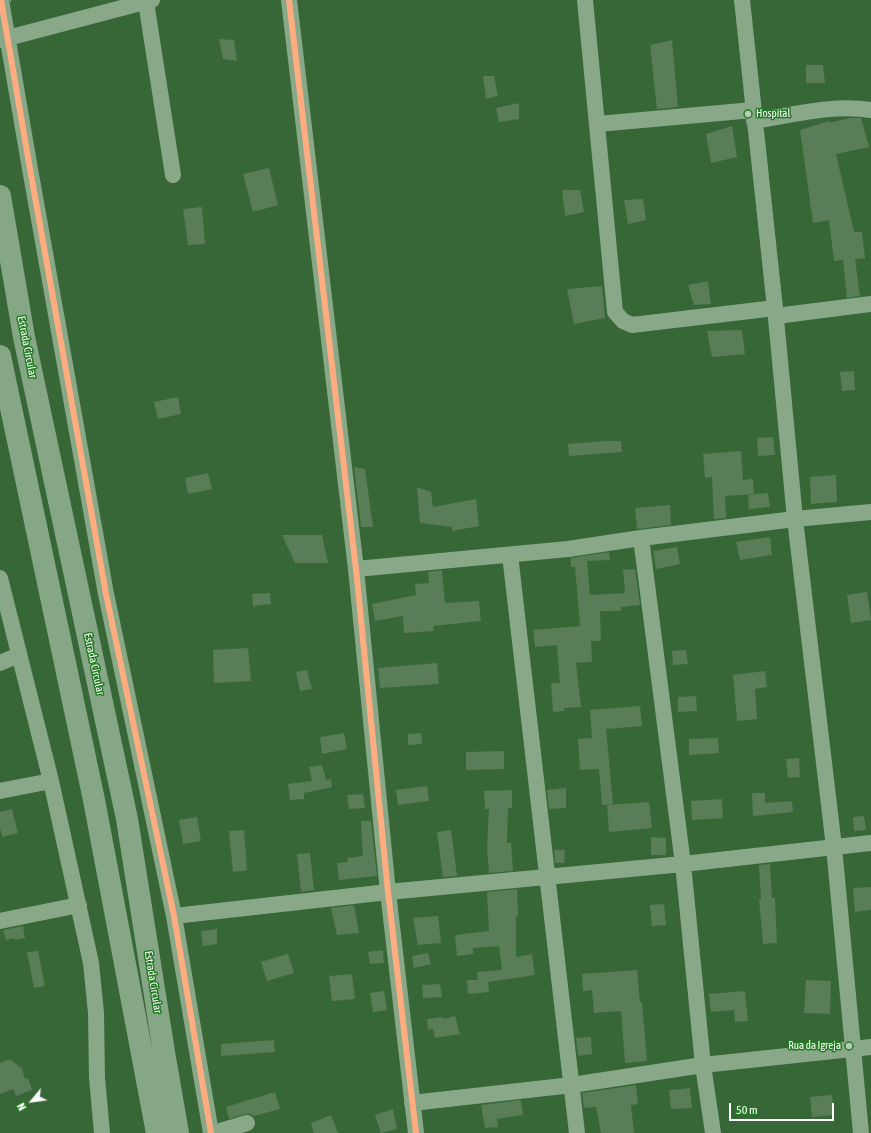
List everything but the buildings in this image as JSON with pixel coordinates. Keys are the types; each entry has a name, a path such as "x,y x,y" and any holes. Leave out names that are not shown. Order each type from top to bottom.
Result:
{"main road":[{"name":"Estrada Circular","path":"0,196 24,337 127,819 178,1133"},
{"path":"0,356 92,793 157,1133"}],"street":[{"path":"1,0 3,39 106,594 174,916 213,1133 247,1123"},
{"path":"289,0 356,569 388,892 416,1133"},
{"path":"585,0 615,312 623,321 632,325 871,304"},
{"path":"742,0 796,519 834,846 861,1133"},
{"path":"3,39 149,1 173,176"},
{"path":"598,124 754,115 836,108 858,108 871,110"},
{"path":"356,569 568,549 641,538 796,519 871,512"},
{"path":"641,538 683,864 703,1066 713,1133"},
{"path":"510,555 577,1133"},
{"path":"0,578 50,781 91,963 96,1013 97,1078 102,1133"},
{"path":"0,663 19,655"},
{"path":"0,791 50,781"},
{"path":"174,916 388,892 547,878 871,843"},
{"path":"0,921 79,905"},
{"path":"412,1103 572,1085 703,1066 871,1047"}],"railway":[{"path":"0,3 11,0"}],"cycle path":[{"path":"1,0 106,594 174,916 211,1133"},
{"path":"289,0 356,569 388,892 416,1133"}],"place":[{"name":"Hospital","path":"748,114"},
{"name":"Rua da Igreja","path":"849,1046"}]}
